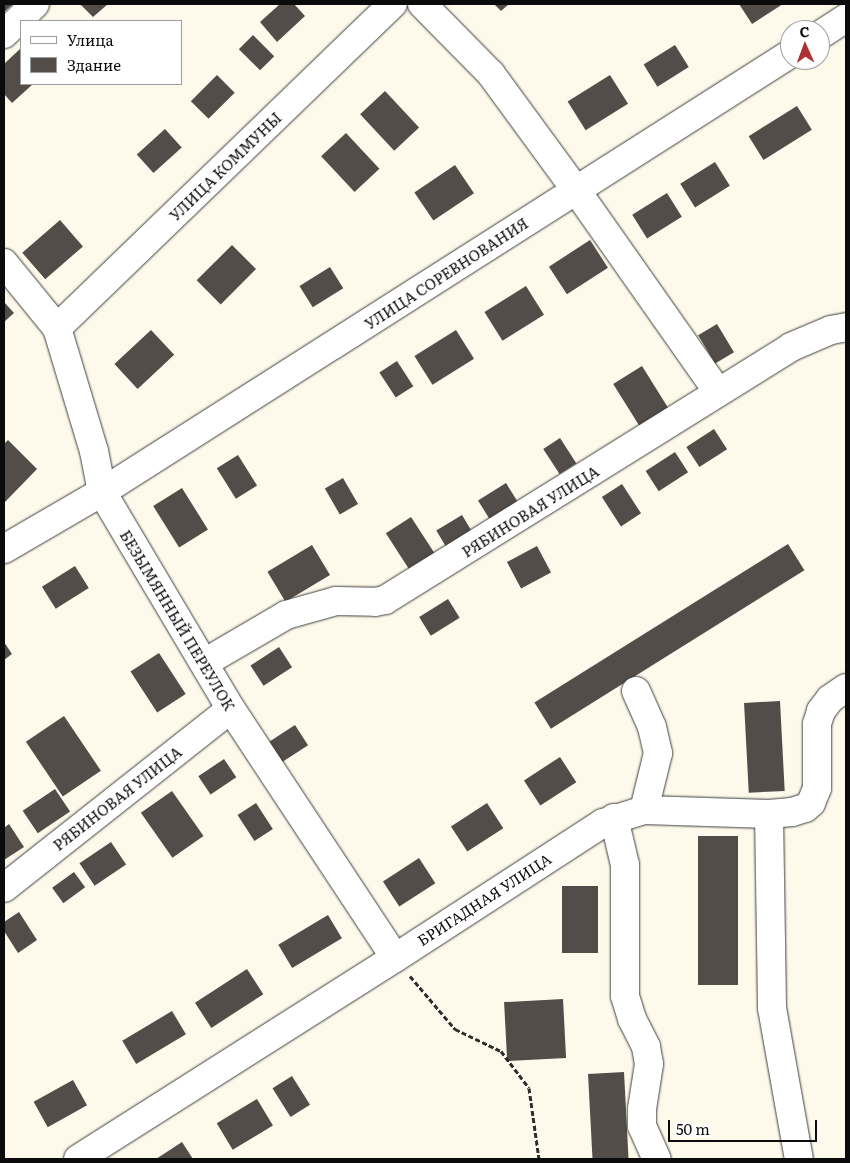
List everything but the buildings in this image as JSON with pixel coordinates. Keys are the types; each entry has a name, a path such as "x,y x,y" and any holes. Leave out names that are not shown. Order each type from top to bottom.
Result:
{"street":[{"path":"4,34 35,4"},
{"name":"УЛИЦА КОММУНЫ","path":"57,328 393,4"},
{"path":"422,4 491,74 576,190 718,392"},
{"path":"830,28 846,18"},
{"name":"УЛИЦА СОРЕВНОВАНИЯ","path":"4,549 102,492 780,60"},
{"name":"БЕЗЫМЯННЫЙ ПЕРЕУЛОК","path":"4,263 57,328 94,451 102,492 231,709 395,958"},
{"name":"РЯБИНОВАЯ УЛИЦА","path":"204,664 286,615 336,601 375,602 385,600 790,347 831,330 846,327"},
{"name":"БРИГАДНАЯ УЛИЦА","path":"78,1159 395,958 589,830 614,818 644,810 769,814 792,812 811,803 815,796 818,778 817,724 821,711 830,699 846,688"},
{"path":"636,691 652,727 658,753 644,810"},
{"name":"РЯБИНОВАЯ УЛИЦА","path":"4,888 231,709"},
{"path":"769,814 772,1008 799,1159"},
{"path":"614,818 625,865 625,996 632,1020 646,1047 649,1064 642,1109 642,1126 657,1159"}],"path":[{"path":"395,958 455,1029 501,1051 529,1088 539,1159"}]}
